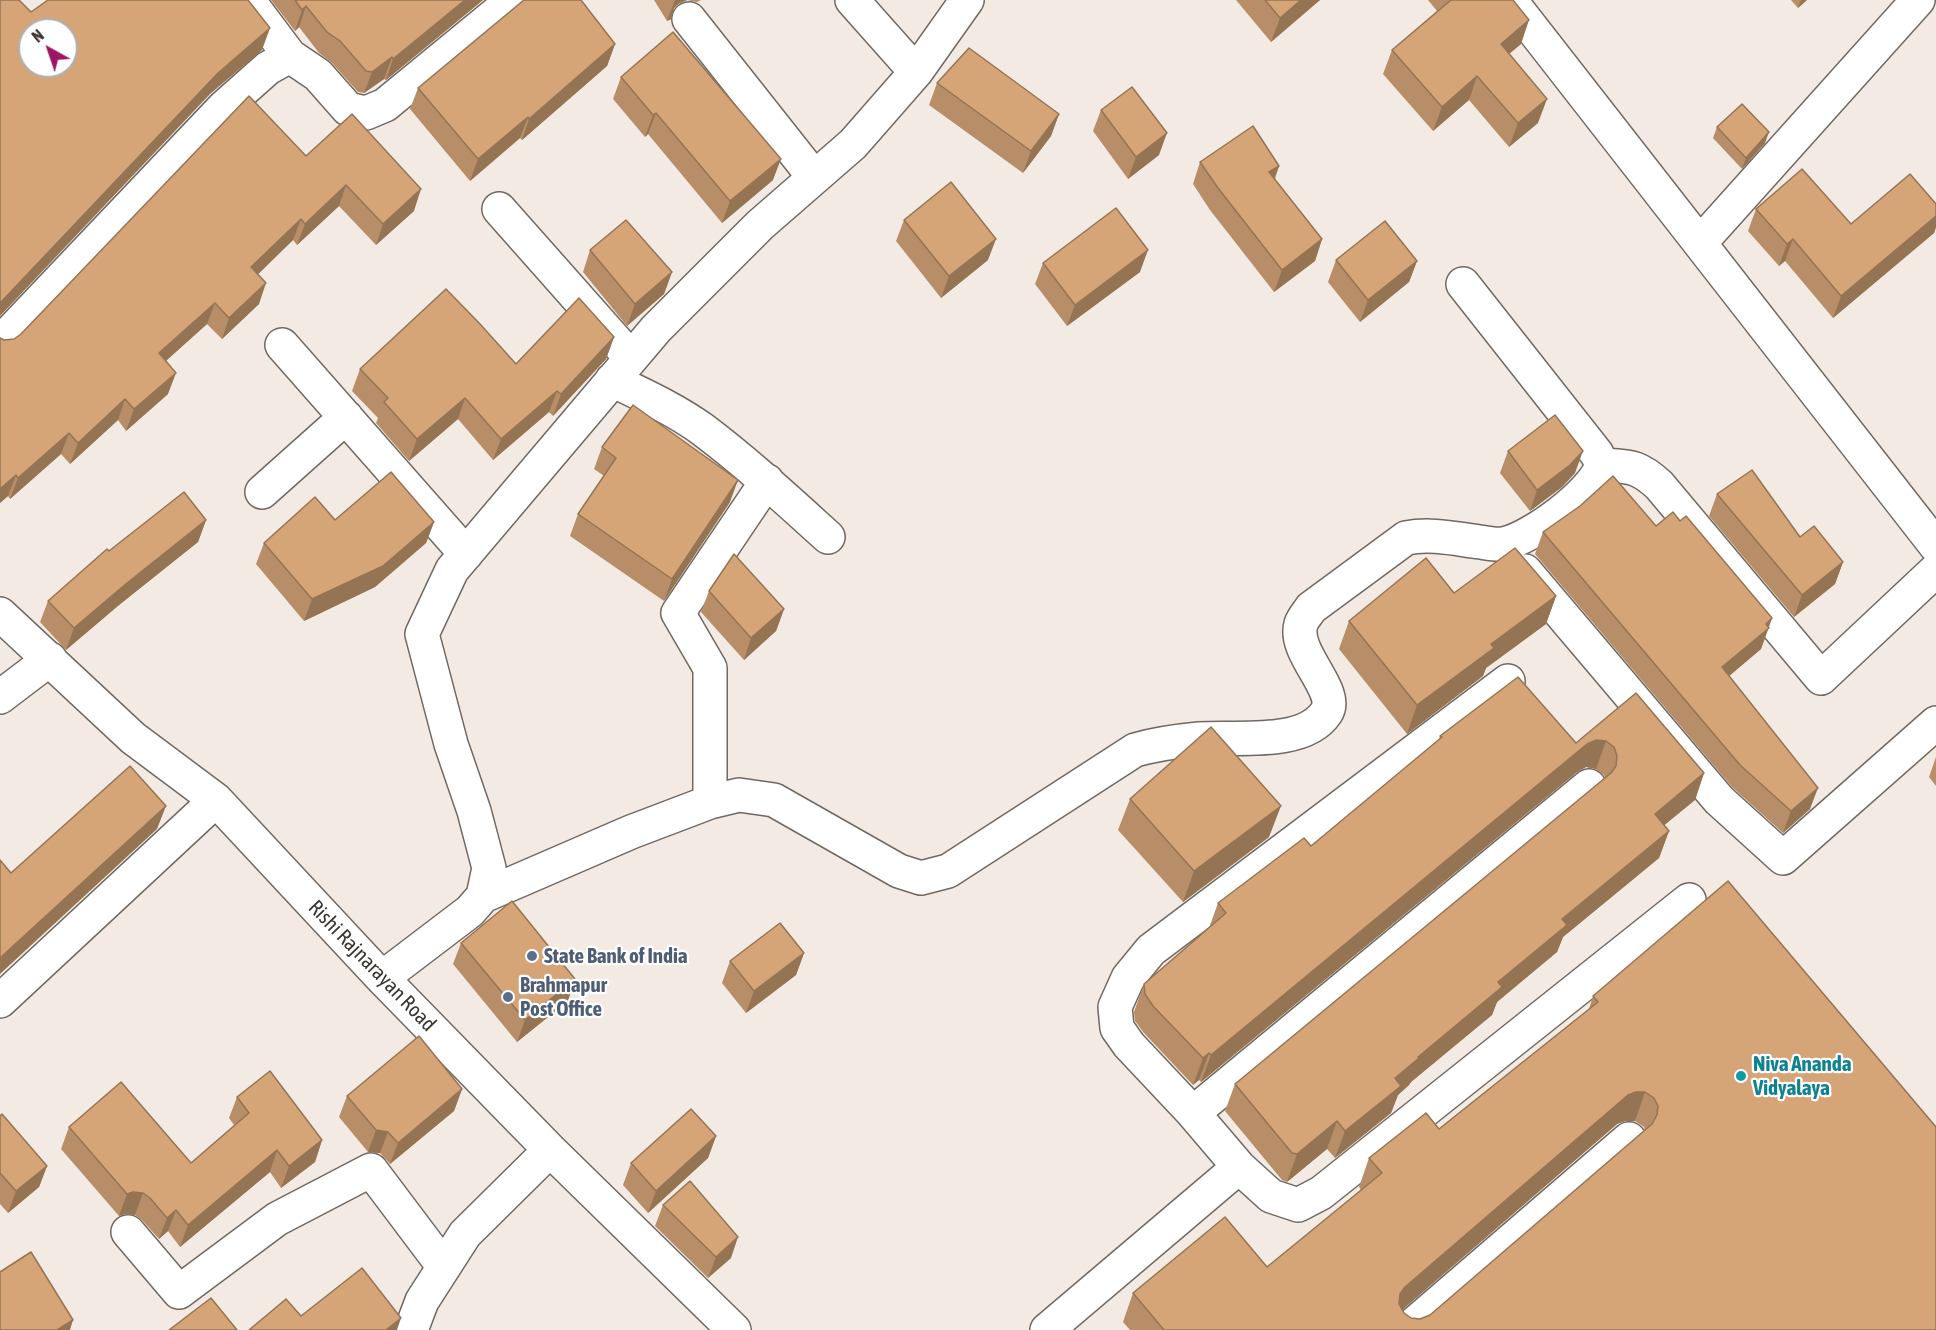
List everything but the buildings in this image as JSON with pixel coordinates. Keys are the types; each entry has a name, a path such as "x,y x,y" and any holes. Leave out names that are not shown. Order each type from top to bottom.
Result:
{"street":[{"path":"248,0 290,56 318,75 348,109 366,113 385,105 513,0"},
{"path":"852,0 916,72"},
{"path":"483,896 489,868 474,811 451,744 423,634 452,570 656,329 760,225 853,144 916,72 967,0"},
{"path":"1510,0 1936,546"},
{"path":"1700,243 1918,0"},
{"path":"688,19 814,177"},
{"path":"0,343 224,107 268,68 290,56"},
{"path":"499,209 622,369 664,405 701,428 766,481 828,537"},
{"path":"382,978 470,911 483,896 631,832 710,802 739,795 774,800 900,871 921,878 948,871 1136,750 1154,745 1200,739 1282,737 1314,725 1327,712 1330,699 1300,643 1301,624 1311,608 1406,538 1422,535 1502,544 1525,536 1573,503 1599,476 1602,465 1597,454 1463,284"},
{"path":"282,345 466,554"},
{"path":"262,492 346,417"},
{"path":"1602,465 1634,467 1646,473 1659,485 1821,678 1936,570"},
{"path":"710,802 710,668 678,613 766,481"},
{"path":"1502,544 1719,800 1783,858 1936,723"},
{"name":"Rishi Rajnarayan Road","path":"0,614 133,738 216,800 382,978 710,1318 734,1330"},
{"path":"0,697 50,659"},
{"path":"1508,681 1151,950 1128,978 1115,1007 1117,1028 1130,1045 1239,1167 1271,1196 1298,1205 1321,1193 1689,900"},
{"path":"1193,1113 1589,786"},
{"path":"0,1001 216,800"},
{"path":"1407,1330 1629,1139"},
{"path":"411,1330 422,1301 465,1234 550,1150"},
{"path":"1047,1330 1239,1167"},
{"path":"128,1232 179,1292 277,1219 371,1170 444,1267"}],"place":[{"name":"State Bank of India","path":"532,956"},
{"name":"Brahmapur Post Office","path":"508,997"},
{"name":"Niva Ananda Vidyalaya","path":"1741,1076"}]}
